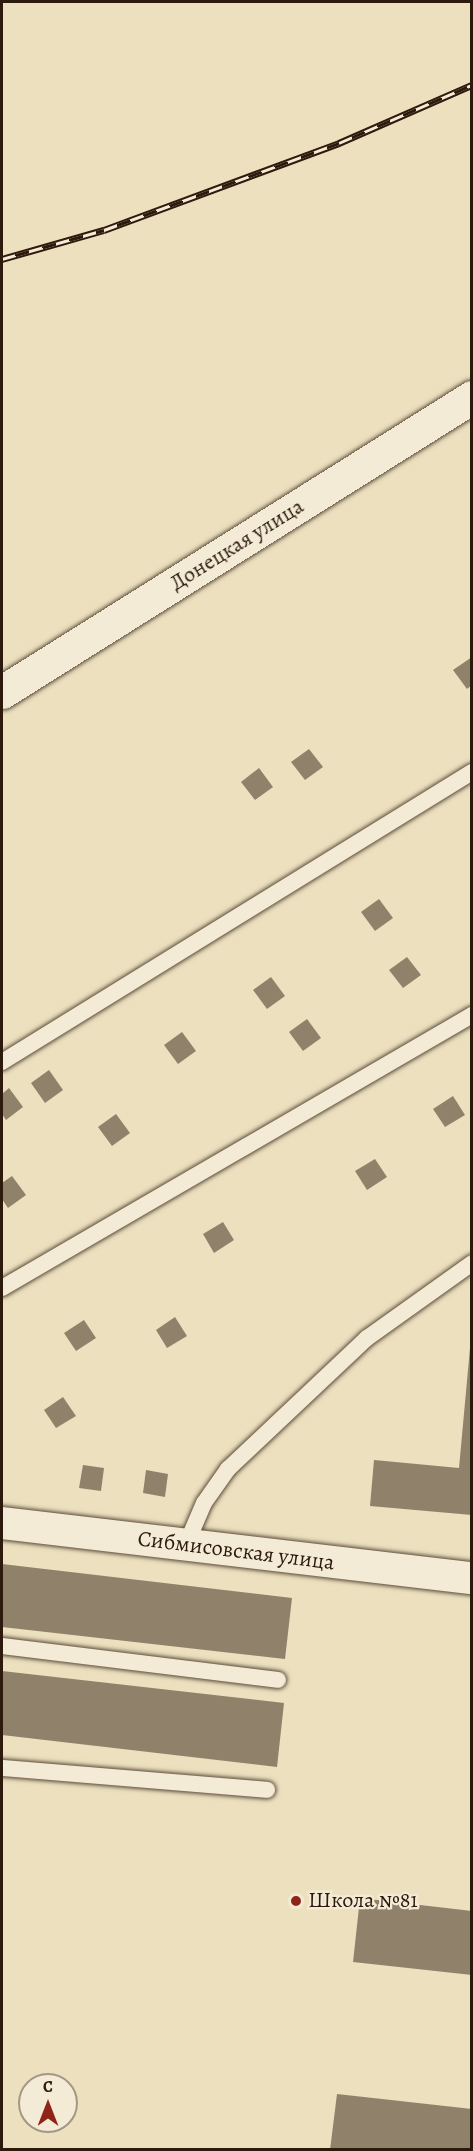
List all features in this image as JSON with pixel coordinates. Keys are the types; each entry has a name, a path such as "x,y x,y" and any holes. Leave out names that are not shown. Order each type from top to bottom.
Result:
{"main road":[{"name":"Донецкая улица","path":"2,692 471,398"}],"street":[{"name":"Сибмисовская улица","path":"2,1523 471,1578"}],"lane":[{"path":"2,1062 471,772"},
{"path":"2,1288 471,1015"},
{"path":"186,1545 204,1503 228,1469 367,1338 471,1263"},
{"path":"2,1646 278,1680"},
{"path":"2,1767 267,1790"}],"building":[{"path":"472,657 472,685 467,689 453,670"},
{"path":"309,749 323,767 305,780 291,762"},
{"path":"259,768 273,787 255,800 241,782"},
{"path":"379,899 393,918 375,931 361,912"},
{"path":"407,957 421,975 403,988 389,970"},
{"path":"271,977 285,996 267,1009 253,990"},
{"path":"307,1019 321,1038 303,1051 289,1032"},
{"path":"182,1032 196,1051 178,1064 164,1045"},
{"path":"49,1070 63,1090 45,1103 31,1083"},
{"path":"9,1088 23,1107 6,1120 2,1114 2,1094"},
{"path":"453,1096 465,1115 445,1127 433,1109"},
{"path":"116,1114 130,1133 112,1146 98,1127"},
{"path":"375,1159 387,1177 367,1190 355,1171"},
{"path":"12,1176 26,1195 8,1208 2,1199 2,1183"},
{"path":"223,1222 234,1240 214,1253 203,1234"},
{"path":"175,1317 187,1336 167,1348 156,1330"},
{"path":"84,1320 96,1338 76,1351 64,1333"},
{"path":"470,1348 472,1515 370,1506 374,1460 459,1468"},
{"path":"63,1397 76,1416 56,1428 44,1410"},
{"path":"83,1465 104,1468 101,1491 79,1488"},
{"path":"146,1470 168,1474 165,1497 143,1493"},
{"path":"2,1564 292,1598 285,1659 2,1627"},
{"path":"2,1671 284,1703 277,1767 2,1735"},
{"name":"Школа №81","path":"360,1898 472,1911 472,1975 353,1962"},
{"path":"337,2094 472,2109 472,2150 330,2150"}],"railway":[{"path":"2,259 104,230 339,143 472,85"}],"place":[{"name":"Школа №81","path":"296,1901"}]}
